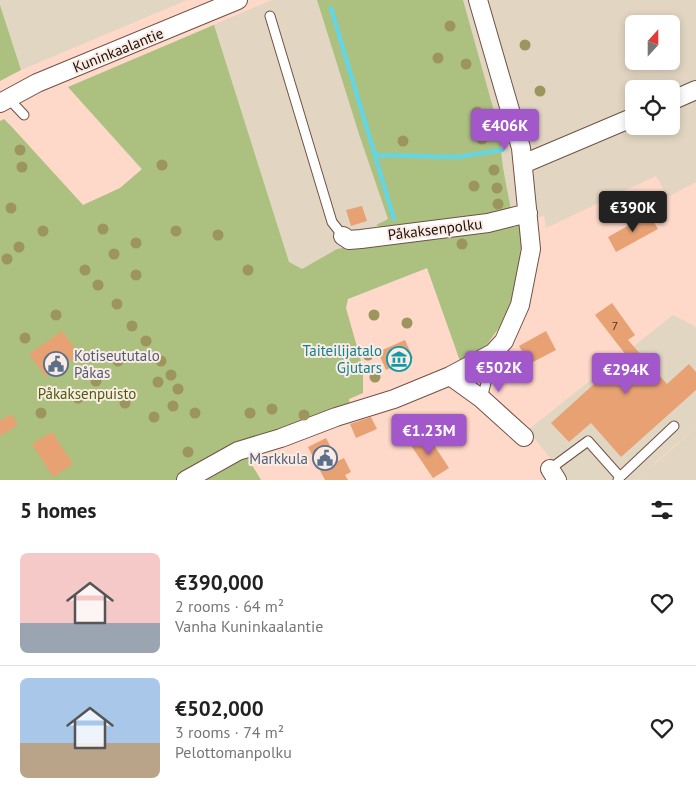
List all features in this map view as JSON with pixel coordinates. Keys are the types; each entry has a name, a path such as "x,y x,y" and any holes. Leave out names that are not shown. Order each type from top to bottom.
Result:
{"street":[{"name":"Kuninkaalantie","path":"4,100 38,83 238,0"},
{"path":"186,480 238,451 394,399 450,376 493,353 504,341 520,306 531,249 521,148 478,0"},
{"path":"680,97 696,90"},
{"path":"524,164 625,121"},
{"name":"Påkaksenpolku","path":"343,236 349,240 488,223 528,213"},
{"path":"450,376 482,400 524,438"}],"lane":[{"path":"270,16 332,222 343,236"},
{"path":"4,100 24,115"},
{"path":"482,400 493,353"},
{"path":"554,475 588,441 619,478 674,426"}],"shaded area":[{"path":"0,0 187,0 21,70"},
{"path":"272,0 696,0 696,182 668,197 656,176 546,228 544,215 428,268 329,306 146,175 68,87"},
{"path":"673,315 696,327 696,427 635,480 565,480 558,468 528,430"},
{"path":"696,427 696,480 635,480 671,450"}],"green space":[{"path":"317,0 463,0 502,140 503,164 511,211 384,229 376,225 388,219"},
{"path":"0,5 21,70 0,81"},
{"name":"Påkaksenpuisto","path":"214,25 289,262 302,269 337,249 396,239 507,225 515,227 523,223 518,282 510,313 485,347 460,361 427,268 348,299 346,308 363,368 363,393 349,399 350,407 244,440 177,480 0,480 0,121 4,119 11,126 83,205 120,188 142,169 68,87"},
{"path":"246,455 261,480 201,480"}],"building":[{"path":"362,206 367,221 351,226 346,210"},
{"path":"649,214 658,229 616,252 608,237"},
{"path":"612,303 635,335 628,340 667,384 689,364 696,372 696,390 621,457 591,423 569,442 551,423 626,355 595,315"},
{"path":"62,331 79,354 46,377 29,354"},
{"path":"546,331 556,350 529,364 519,346"},
{"path":"405,340 413,358 386,370 378,352"},
{"path":"11,414 18,425 0,436 0,421"},
{"path":"371,417 377,429 356,438 350,424"},
{"path":"52,432 73,464 53,477 32,444"},
{"path":"426,433 449,468 433,478 410,444"},
{"path":"326,438 338,461 344,458 351,472 345,475 348,480 325,480 308,447"}],"waterway":[{"path":"331,8 394,219"},
{"path":"376,155 457,157 502,150"}],"place":[{"name":"Taiteilijatalo Gjutars","path":"399,359"},
{"name":"Kotiseututalo Påkas","path":"56,364"},
{"name":"Markkula","path":"325,458"}]}
